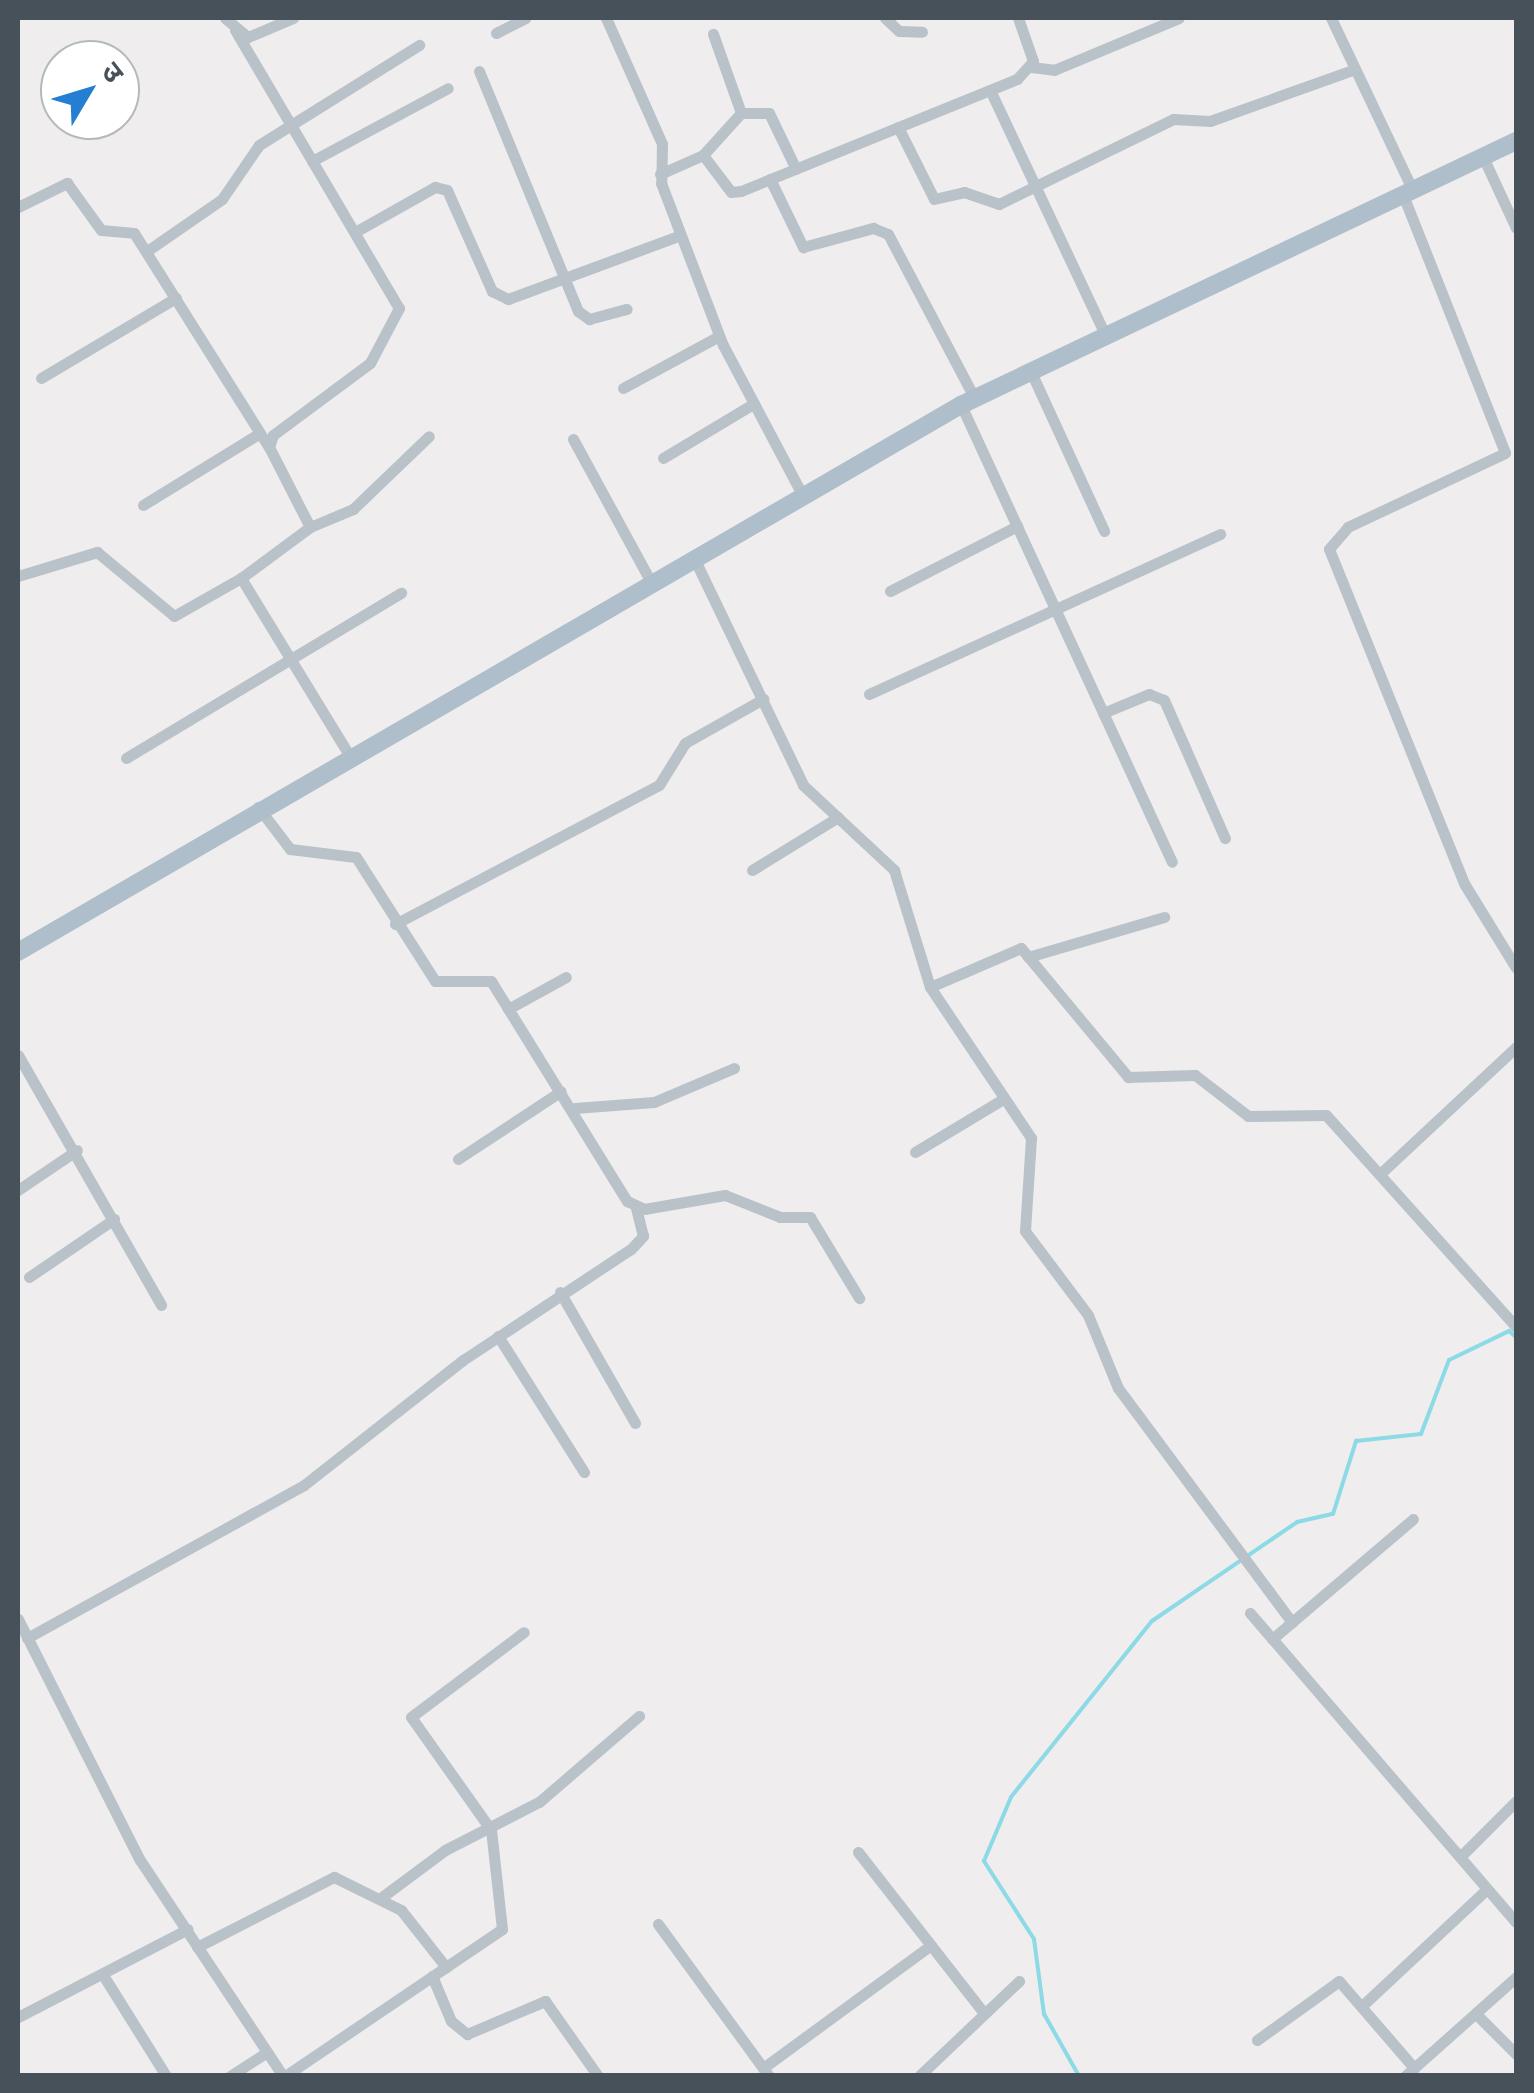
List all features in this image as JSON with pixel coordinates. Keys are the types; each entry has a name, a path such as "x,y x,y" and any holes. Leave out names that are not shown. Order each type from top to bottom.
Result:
{"main road":[{"path":"18,952 258,807 650,580 968,402 1516,142"}],"street":[{"path":"225,18 395,294 396,322 370,363 269,447"},
{"path":"235,30 262,34 293,18"},
{"path":"496,33 525,18"},
{"path":"606,18 662,144 660,174 678,236 719,336 802,494"},
{"path":"885,18 898,32 922,32"},
{"path":"1018,18 1031,67"},
{"path":"703,155 732,192 990,90 1031,67 1054,70 1175,18"},
{"path":"1331,18 1408,193 1505,453 1348,528 1329,549 1464,885 1516,968"},
{"path":"712,34 741,113"},
{"path":"147,251 222,198 248,156 288,123 420,45"},
{"path":"898,127 934,199 964,192 999,204 1172,120 1210,122 1355,70"},
{"path":"478,71 584,319 627,309"},
{"path":"312,161 448,88"},
{"path":"990,90 1106,337"},
{"path":"660,174 703,155 741,113 769,113 796,169"},
{"path":"1484,157 1516,228"},
{"path":"770,179 803,247 873,228 888,234 968,402 1017,526 1172,862"},
{"path":"18,207 73,185 101,230 128,228 147,251 269,447 310,527"},
{"path":"355,232 440,187 496,296 567,276 678,236"},
{"path":"41,378 176,298"},
{"path":"623,388 719,336"},
{"path":"1031,372 1104,531"},
{"path":"663,458 754,404"},
{"path":"142,505 260,434"},
{"path":"18,576 97,552 174,616 240,578 310,527 352,509 429,436"},
{"path":"573,439 650,580"},
{"path":"890,591 1017,526"},
{"path":"869,694 1220,534"},
{"path":"693,556 803,785 894,870 930,987 1033,1146 1025,1231 1088,1315 1118,1388 1249,1571 1292,1622"},
{"path":"240,578 349,755"},
{"path":"126,758 401,593"},
{"path":"1104,714 1149,694 1164,700 1225,838"},
{"path":"395,924 660,785 685,742 763,699"},
{"path":"28,1638 304,1486 498,1336 640,1240 636,1207 508,1009 482,976 435,981 395,924 356,857 290,849 258,807"},
{"path":"752,870 838,817"},
{"path":"1028,957 1164,917"},
{"path":"930,987 1014,947 1028,957 1120,1073 1195,1075 1248,1116 1326,1115 1516,1326"},
{"path":"508,1009 566,977"},
{"path":"1380,1172 1516,1047"},
{"path":"18,1056 78,1150 160,1305"},
{"path":"574,1108 654,1102 734,1068"},
{"path":"458,1159 562,1091"},
{"path":"915,1152 1000,1100"},
{"path":"18,1190 78,1150"},
{"path":"636,1207 726,1195 780,1216 810,1217 859,1298"},
{"path":"29,1278 114,1219"},
{"path":"560,1292 635,1423"},
{"path":"498,1336 584,1472"},
{"path":"1272,1639 1413,1519"},
{"path":"1250,1613 1516,1922"},
{"path":"18,1619 107,1802 196,1947 284,2076 502,1928 492,1830 411,1717 524,1632"},
{"path":"382,1897 539,1802 638,1716"},
{"path":"1460,1857 1516,1802"},
{"path":"858,1852 984,2012"},
{"path":"196,1947 326,1878 382,1897 446,1966"},
{"path":"1364,2004 1487,1888"},
{"path":"658,1924 766,2072 931,1945"},
{"path":"18,2016 188,1929"},
{"path":"103,1975 166,2076"},
{"path":"432,1976 451,2021 467,2034 545,2001 598,2076"},
{"path":"1257,2040 1331,1982 1364,2004 1409,2072 1516,1977"},
{"path":"919,2076 1018,1980"},
{"path":"1476,2014 1516,2054"},
{"path":"230,2076 267,2052"}],"waterway":[{"path":"1079,2076 1044,2014 1034,1939 984,1861 1011,1797 1152,1621 1297,1522 1333,1514 1356,1441 1421,1434 1449,1360 1509,1331 1516,1337"}]}
